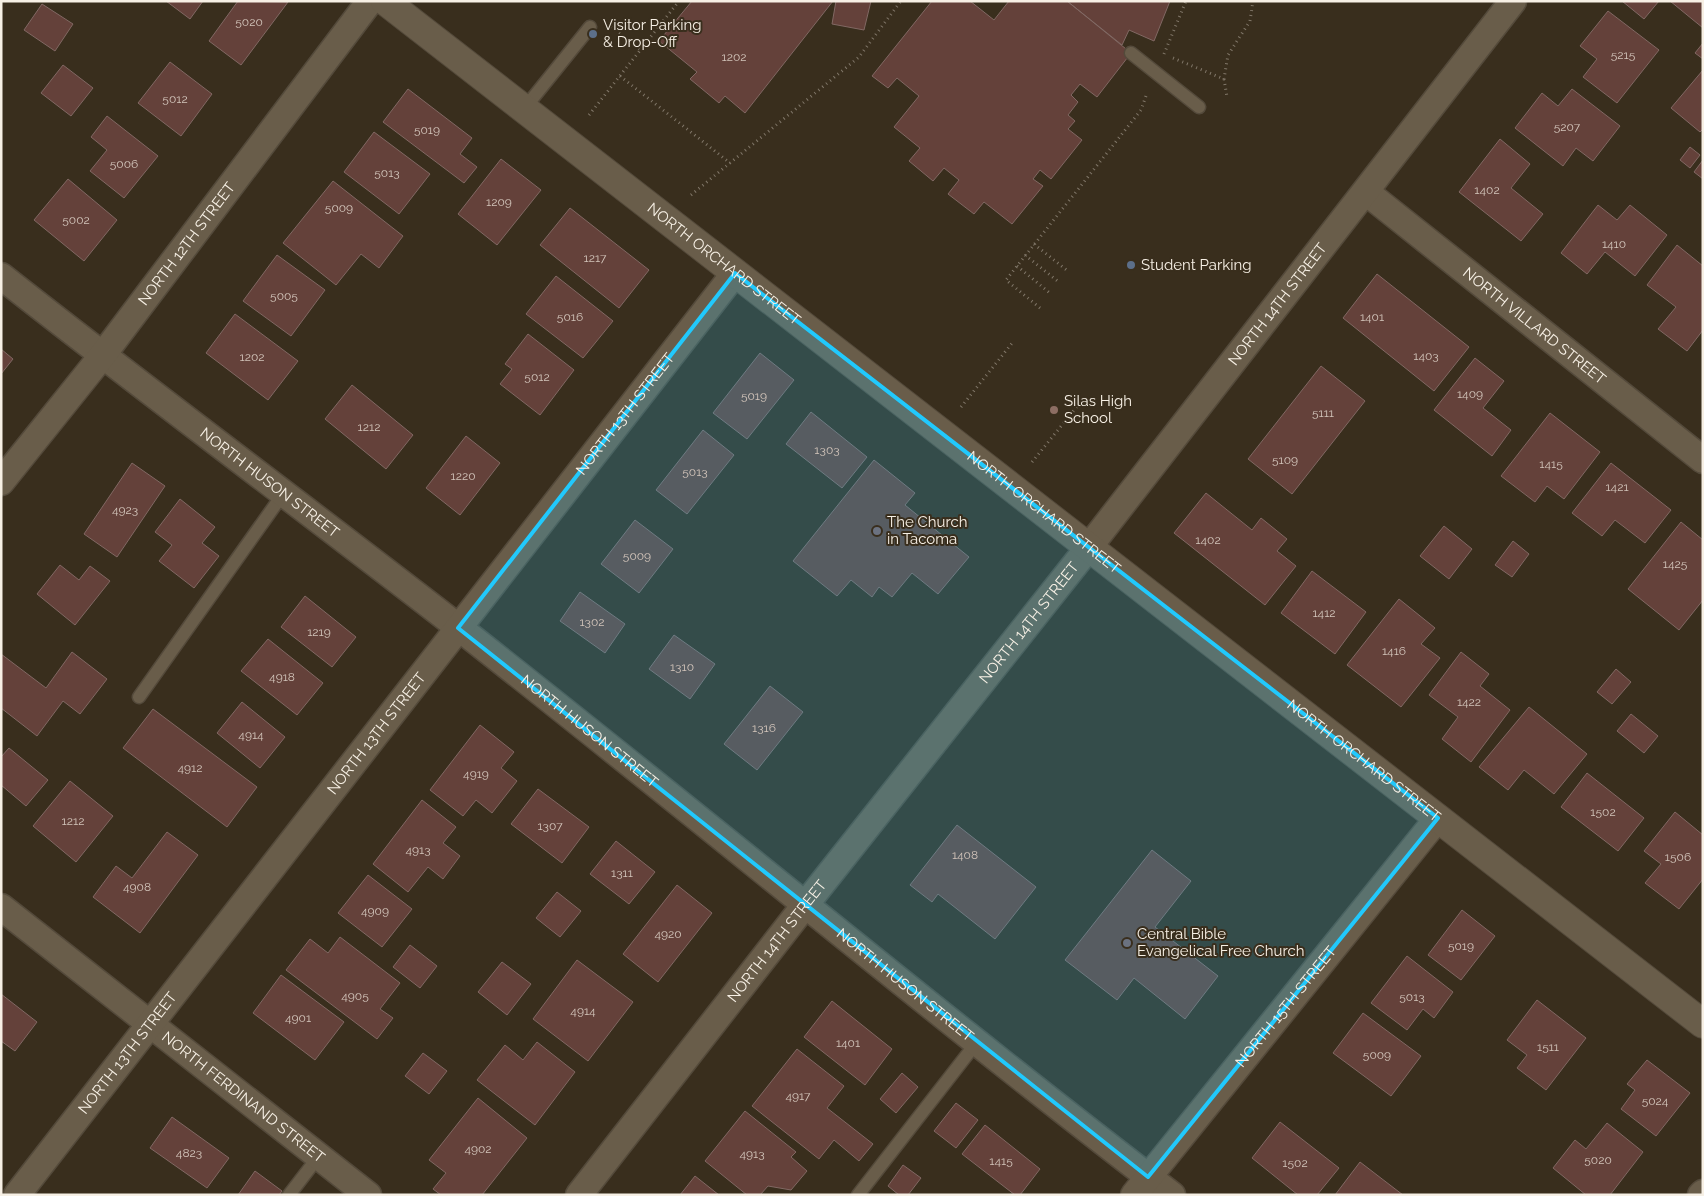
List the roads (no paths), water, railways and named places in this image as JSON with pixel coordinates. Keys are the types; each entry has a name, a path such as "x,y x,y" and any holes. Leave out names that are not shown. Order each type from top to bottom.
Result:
{"street":[{"name":"NORTH 12TH STREET","path":"1,482 102,356 370,1"},
{"name":"NORTH ORCHARD STREET","path":"385,1 1703,1024"},
{"name":"NORTH 14TH STREET","path":"579,1195 805,905 1089,547 1514,1"},
{"name":"NORTH VILLARD STREET","path":"1366,192 1703,460"},
{"name":"NORTH 13TH STREET","path":"17,1195 735,273"},
{"name":"NORTH HUSON STREET","path":"1,276 102,356 458,628 977,1042 1141,1186 1172,1195"},
{"name":"NORTH 15TH STREET","path":"1141,1186 1438,818"},
{"name":"NORTH FERDINAND STREET","path":"1,907 368,1195"}],"lane":[{"path":"524,109 590,27"},
{"path":"1132,53 1199,107"},
{"path":"139,697 283,494"},
{"path":"858,1195 977,1042"},
{"path":"289,1195 319,1156"}],"place":[{"name":"Visitor Parking & Drop-Off","path":"593,34"},
{"name":"Student Parking","path":"1131,265"},
{"name":"Silas High School","path":"1054,410"},
{"name":"The Church in Tacoma","path":"877,531"},
{"name":"Central Bible Evangelical Free Church","path":"1127,943"}]}
